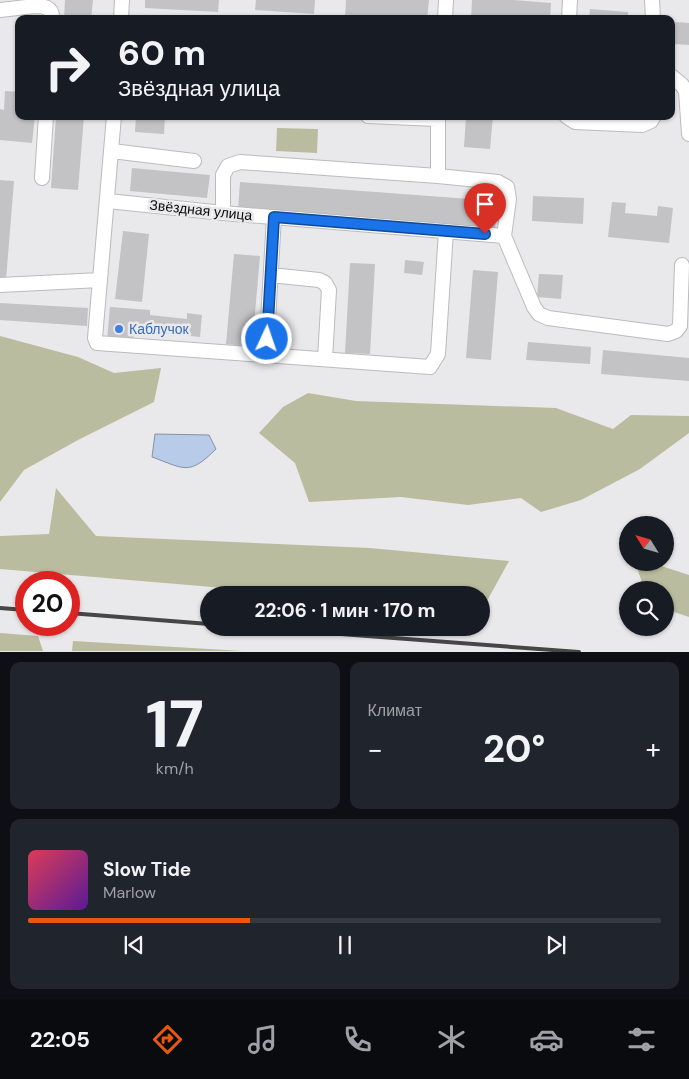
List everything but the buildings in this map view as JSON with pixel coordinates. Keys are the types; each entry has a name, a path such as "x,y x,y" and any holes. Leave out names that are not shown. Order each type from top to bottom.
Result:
{"street":[{"path":"121,15 122,0"},
{"path":"445,15 446,0"},
{"path":"569,15 570,0"},
{"path":"652,0 653,15"},
{"path":"0,10 35,3 49,8 52,15"},
{"path":"675,79 686,91 689,134"},
{"path":"42,178 46,120"},
{"path":"114,120 95,338 97,343 430,367 438,354 446,231"},
{"path":"438,120 438,176"},
{"path":"572,120 575,122 642,125 652,120"},
{"path":"112,151 194,161"},
{"path":"223,213 223,175 228,166 240,162 498,182 508,187 509,199 504,236 534,307 539,314 548,318 668,334 676,331 680,326 682,265"},
{"name":"Звёздная улица","path":"108,201 223,213 504,236"},
{"path":"266,355 274,217"},
{"path":"271,275 319,280 325,283 328,290 325,359"},
{"path":"0,285 100,280"}],"green space":[{"path":"277,128 318,129 317,153 276,151"},
{"path":"0,336 78,357 114,373 161,368 154,402 78,440 24,470 0,502"},
{"path":"308,393 356,401 556,408 613,429 631,415 689,416 689,433 640,469 581,500 541,512 521,498 468,505 401,497 309,502 295,463 259,433 283,407"},
{"path":"56,488 96,536 370,548 509,561 490,595 490,586 201,586 80,576 80,571 0,569 0,536 49,534"},
{"path":"674,570 689,575 689,617 674,612 674,581 642,581 638,571"},
{"path":"0,633 15,634 15,636 38,636 43,651 0,651"},
{"path":"73,641 243,651 72,651"}],"water":[{"path":"155,434 209,435 216,449 207,458 193,467 180,467 152,457"}],"railway":[{"path":"0,608 15,609"},
{"path":"80,614 200,623"},
{"path":"367,636 579,652"}],"place":[{"name":"Каблучок","path":"119,329"}],"route":[{"path":"267,339 274,217 485,234"}]}
